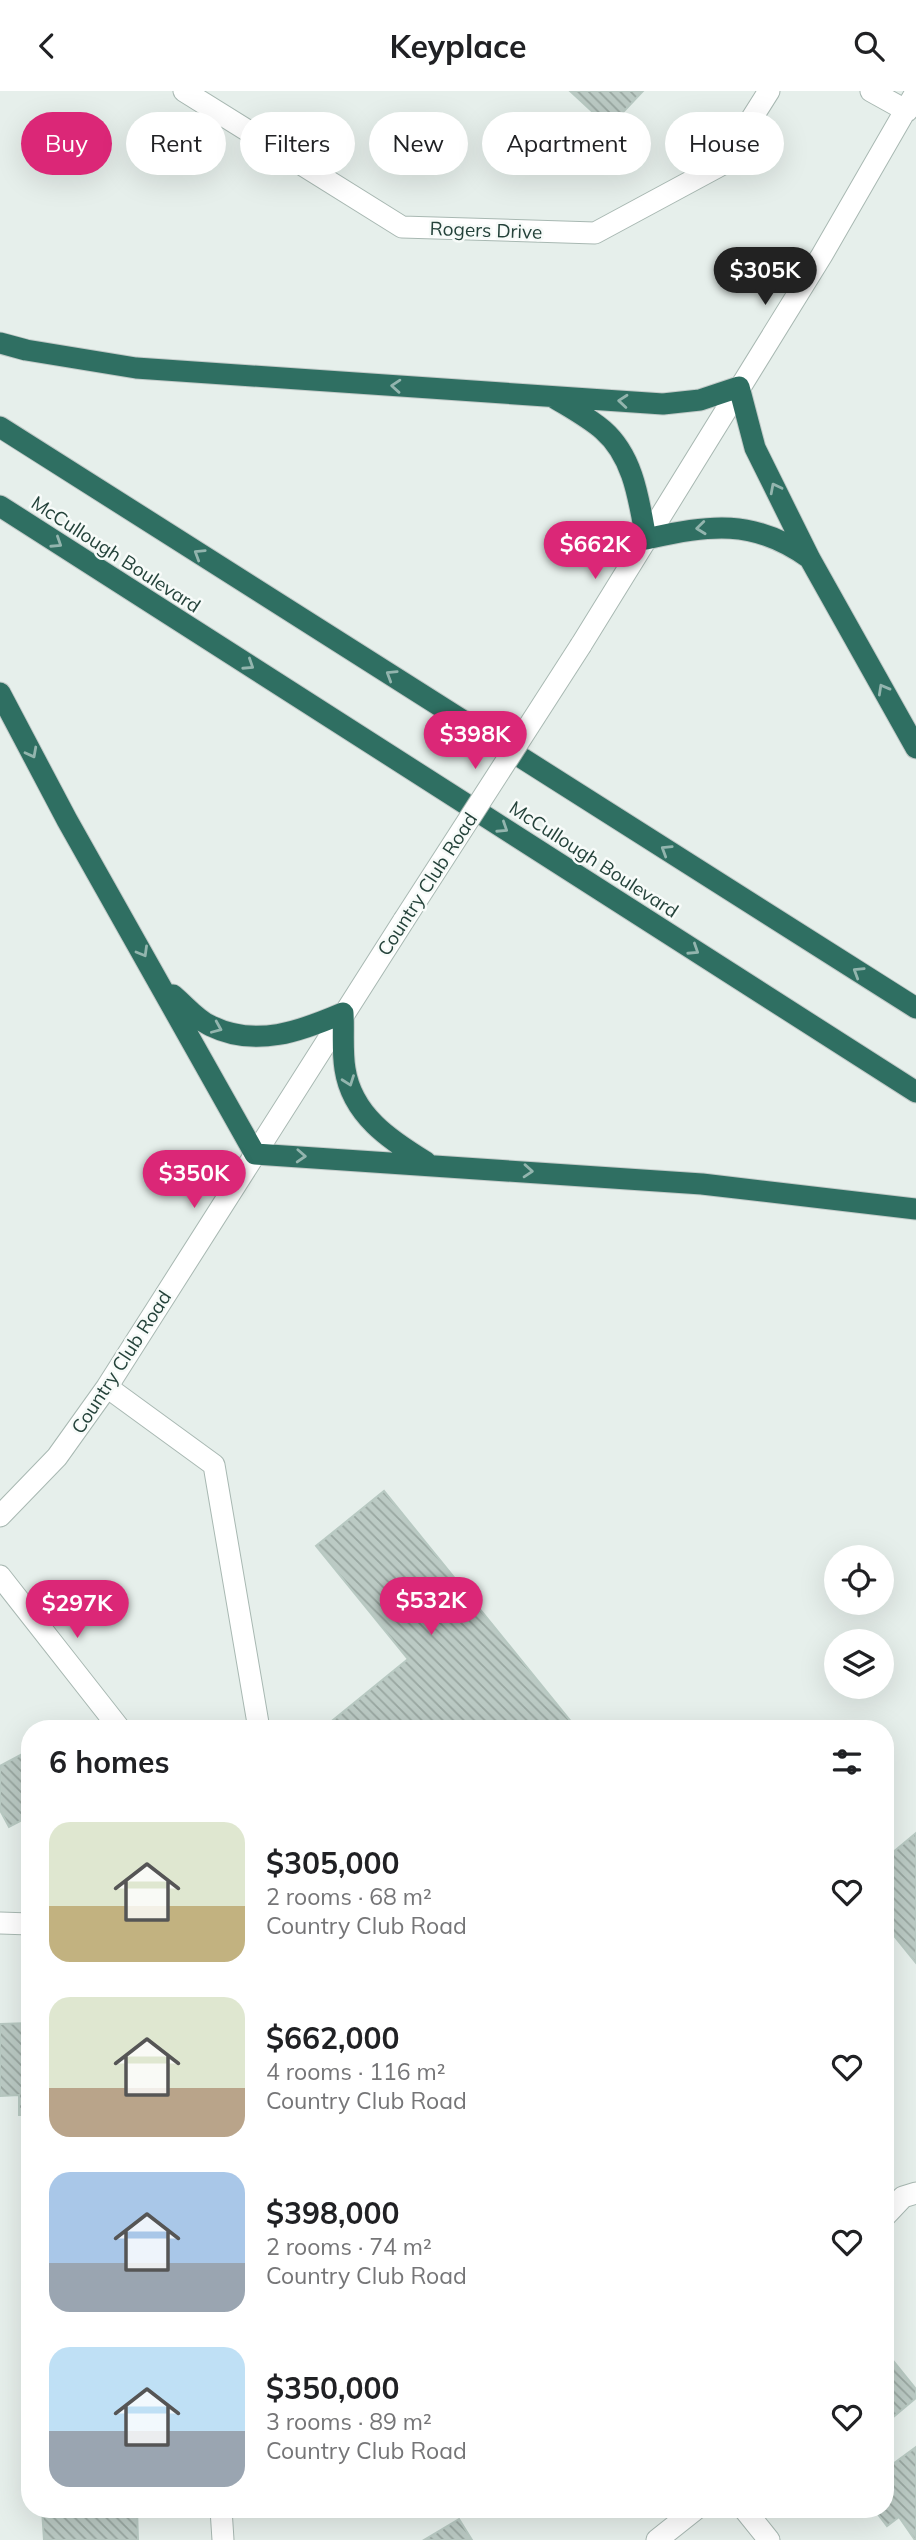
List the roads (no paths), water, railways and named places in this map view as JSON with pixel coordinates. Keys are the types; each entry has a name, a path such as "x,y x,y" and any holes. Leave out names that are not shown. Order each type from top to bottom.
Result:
{"highway":[{"path":"0,343 83,361 136,368 663,404 700,400 740,387 755,448 810,559 916,748"},
{"path":"551,395 604,430 622,455 636,484 646,539 721,526 744,528 788,543 810,559"},
{"path":"0,427 916,1008"},
{"name":"McCullough Boulevard","path":"0,506 916,1092"},
{"path":"0,693 67,820 255,1154 702,1184 916,1209"},
{"path":"163,987 209,1025 251,1037 299,1032 343,1013 345,1071 367,1117 385,1137 429,1164"}],"street":[{"name":"Rogers Drive","path":"184,91 402,227 595,233 723,164 769,91"},
{"path":"872,91 911,101"},
{"name":"Country Club Road","path":"0,1516 57,1457 107,1387 343,1013 581,645 740,387 911,101"},
{"path":"107,1387 214,1465 257,1720"},
{"path":"0,1576 113,1720"},
{"path":"0,1923 21,1924"},
{"path":"894,2207 903,2197 916,2193"},
{"path":"222,2518 223,2540"},
{"path":"657,2540 685,2518"},
{"path":"751,2518 769,2540"}]}
